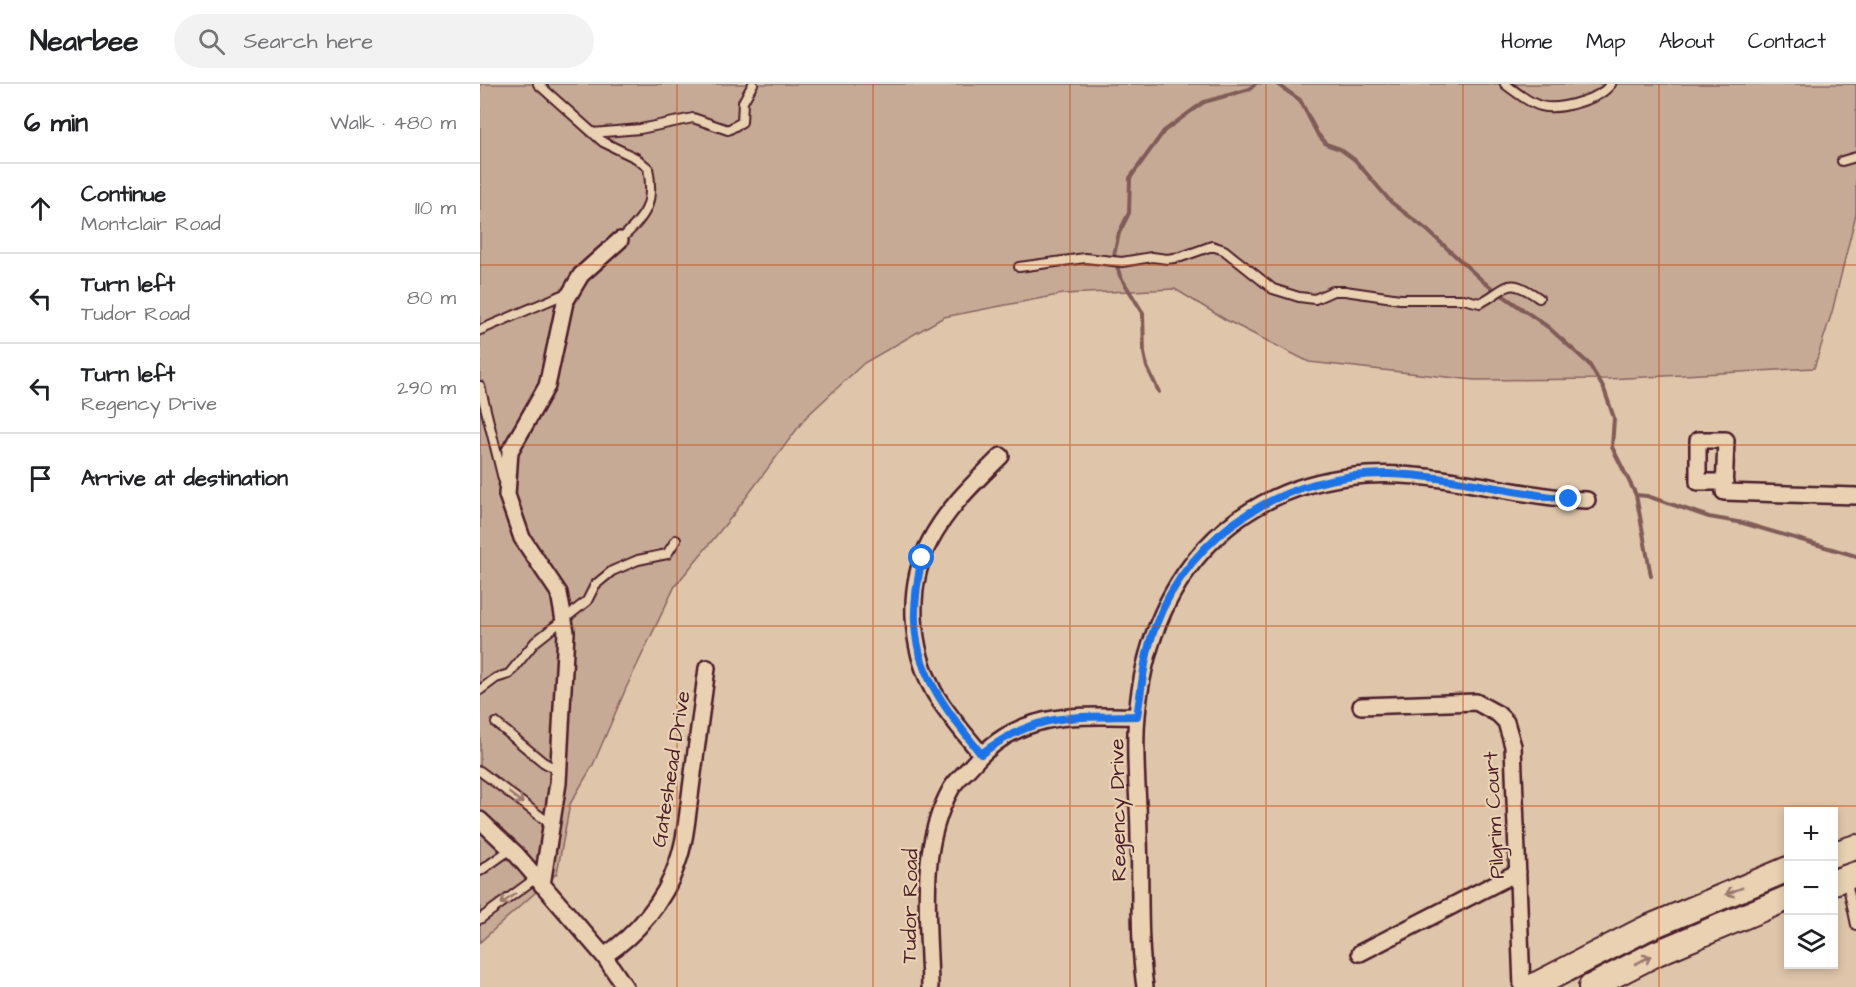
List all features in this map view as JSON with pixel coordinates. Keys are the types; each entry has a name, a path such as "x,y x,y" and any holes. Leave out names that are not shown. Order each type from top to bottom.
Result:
{"main road":[{"path":"1838,852 1856,847"},
{"path":"1532,987 1646,929 1784,871"},
{"path":"1591,987 1657,953 1784,900"}],"street":[{"path":"539,881 552,825 559,771 566,632 559,593 522,538 507,495 510,451 547,386 565,302 581,275 620,240"},
{"path":"981,754 948,712 924,670 915,635 914,611 922,558 930,541 969,488 1001,456"},
{"name":"Regency Drive","path":"1145,987 1137,716 1154,628 1176,585 1214,539 1251,511 1285,494 1337,479 1391,474 1533,496 1587,500"},
{"path":"1725,487 1856,496"},
{"name":"Gateshead Drive","path":"604,956 624,943 640,926 658,901 678,864 695,764 707,668"},
{"name":"Pilgrim Court","path":"1361,706 1464,701 1482,704 1506,722 1513,746 1522,987"},
{"name":"Tudor Road","path":"930,987 928,860 935,825 952,788 981,754 1013,732 1035,723 1083,717 1137,716"},
{"path":"480,820 511,849 604,956 624,987"},
{"path":"1360,953 1518,872"}],"lane":[{"path":"538,84 592,133 615,150 636,158 648,168 652,187 649,206 635,226 620,240"},
{"path":"592,133 640,129 693,118 728,130 735,128 742,122 743,102 753,84"},
{"path":"1505,84 1538,106 1554,109 1597,96 1611,84"},
{"path":"1842,160 1856,157"},
{"path":"1019,267 1085,258 1122,262 1152,257 1181,257 1212,246 1224,250 1273,289 1299,297 1315,299 1333,291 1344,291 1419,301 1463,299 1480,303 1491,297 1501,287 1511,285 1522,288 1539,298"},
{"path":"480,330 572,291"},
{"path":"480,386 507,495"},
{"path":"480,690 496,678 509,674 535,642 587,601 595,585 612,572 638,560 667,554 676,540"},
{"path":"496,723 543,762 559,771"},
{"path":"480,771 552,825"},
{"path":"480,871 511,849"},
{"path":"1845,878 1856,925"},
{"path":"480,920 539,881"}],"shaded area":[{"path":"480,84 1856,84 1856,214 1832,312 1814,368 1608,379 1474,380 1309,362 1226,320 1175,289 1063,294 944,317 864,363 806,417 733,515 675,586 627,686 593,765 570,804 557,873 480,942"}],"waterway":[{"path":"1159,392 1147,367 1144,353 1143,313 1120,276 1114,255 1119,233 1129,213 1130,178 1164,131 1204,102 1250,89 1255,84"},
{"path":"1277,84 1300,100 1317,133 1326,144 1340,149 1355,160 1391,202 1427,230 1485,283 1548,327 1589,364 1604,389 1614,418 1612,447 1636,495 1651,576"},
{"path":"1636,495 1647,496 1709,517 1743,523 1856,556"}],"route":[{"path":"922,558 914,611 918,652 934,692 981,754 1002,738 1035,723 1053,719 1137,716 1154,628 1176,585 1214,539 1258,507 1285,494 1313,484 1337,479 1391,474 1533,496 1569,499"}]}
